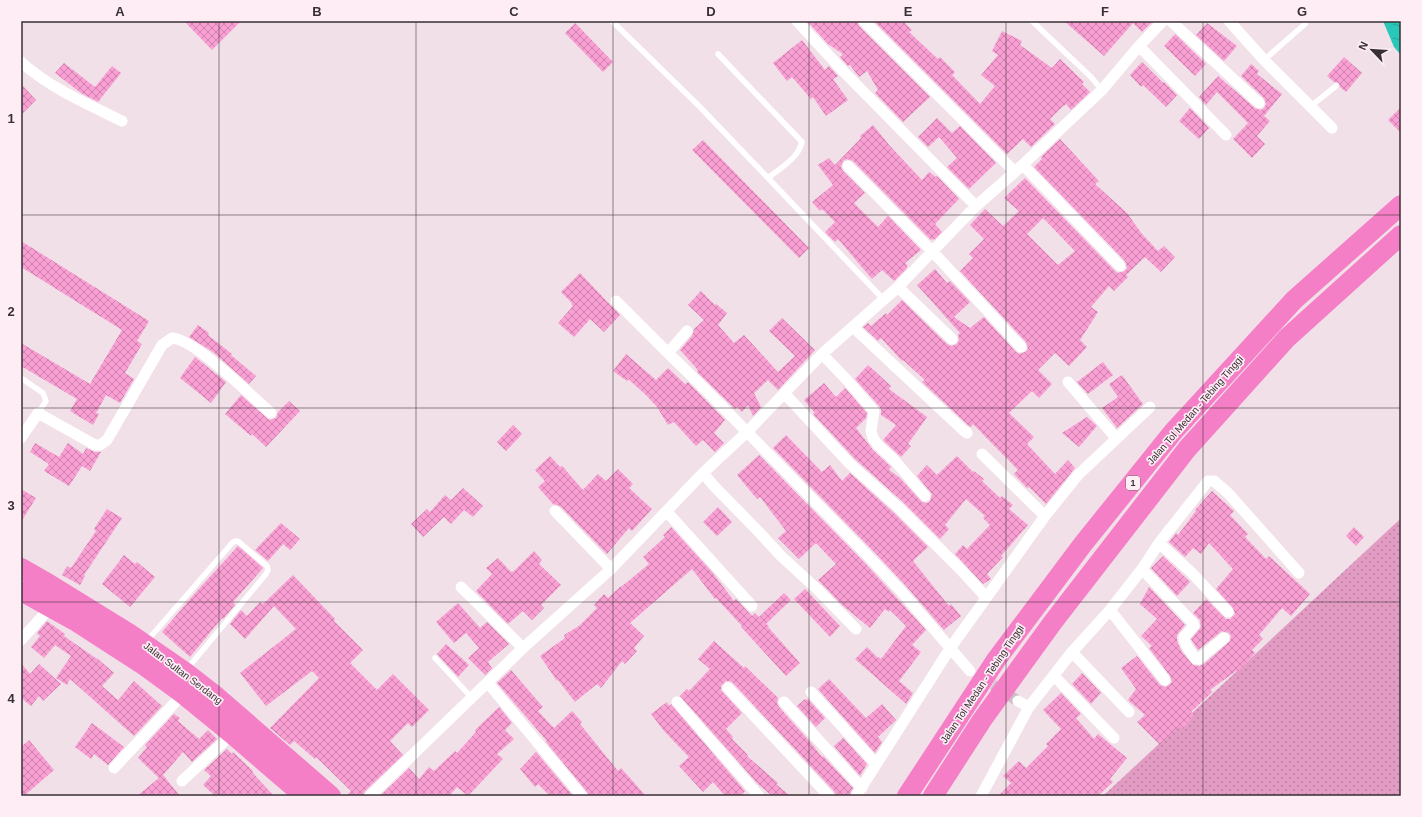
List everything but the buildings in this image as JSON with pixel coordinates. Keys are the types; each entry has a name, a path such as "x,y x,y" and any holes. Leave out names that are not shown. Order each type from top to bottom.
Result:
{"highway":[{"name":"Jalan Tol Medan - Tebing Tinggi","path":"907,796 996,660 1083,544 1173,432 1294,300 1401,205"},
{"name":"Jalan Tol Medan - Tebing Tinggi","path":"933,796 982,720 1053,622 1188,449 1287,338 1401,235"},
{"name":"Jalan Sultan Serdang","path":"21,568 144,644 185,672 331,796"},
{"name":"Jalan Sultan Serdang","path":"21,591 78,622 126,653 183,694 232,734 302,795"}],"street":[{"path":"797,21 844,72 976,206"},
{"path":"864,21 1120,266"},
{"path":"370,796 523,648 610,569 667,512 703,473 785,394 822,354 898,287 976,206 1102,90 1163,21"},
{"path":"1172,21 1259,103"},
{"path":"1229,21 1264,60 1332,128"},
{"path":"1140,46 1226,136"},
{"path":"21,62 33,72 70,95 122,121"},
{"path":"848,166 932,251 1021,347"},
{"path":"898,287 952,339"},
{"path":"616,302 804,489 830,518 870,558 951,647 970,671"},
{"path":"853,327 967,433"},
{"path":"668,353 687,330"},
{"path":"21,438 38,413 84,440 95,445 104,444 162,345 172,338 181,339 212,361 271,413"},
{"path":"822,354 874,411 871,431 873,438 925,496"},
{"path":"1068,382 1116,438"},
{"path":"785,394 850,464 899,508 986,597"},
{"path":"784,702 859,792 951,647 1045,516 1078,475 1150,407"},
{"path":"982,454 1045,516"},
{"path":"703,473 713,486 781,556 856,628"},
{"path":"981,796 1029,707 1072,652 1110,610 1142,569 1159,543 1208,481 1213,480 1228,493 1299,572"},
{"path":"555,511 610,569"},
{"path":"667,512 752,606"},
{"path":"1159,543 1192,573 1228,612"},
{"path":"1142,569 1193,623 1194,626 1184,637 1184,640 1196,659 1199,659 1224,638"},
{"path":"461,587 523,648"},
{"path":"21,640 50,608"},
{"path":"1110,610 1165,680"},
{"path":"1072,652 1129,712"},
{"path":"1054,676 1114,738"},
{"path":"488,683 582,796"},
{"path":"728,688 829,796"},
{"path":"811,692 876,764"},
{"path":"114,768 183,694"},
{"path":"1018,701 1029,707"},
{"path":"677,702 759,796"},
{"path":"182,781 232,734"}],"lane":[{"path":"612,21 699,106 884,300"},
{"path":"1032,21 1091,77 1102,90"},
{"path":"1264,60 1306,24"},
{"path":"718,54 802,142 796,156 768,178"},
{"path":"1311,106 1336,86"},
{"path":"21,378 43,393 46,401 38,413"},
{"path":"144,644 233,542 239,542 267,566 268,570 185,672"},
{"path":"435,658 472,698"}],"shaded area":[{"path":"1399,520 1401,523 1401,796 1103,796"}],"water":[{"path":"1383,21 1401,21 1401,55 1394,47"}],"tunnel":[{"path":"979,676 1018,701"}]}
